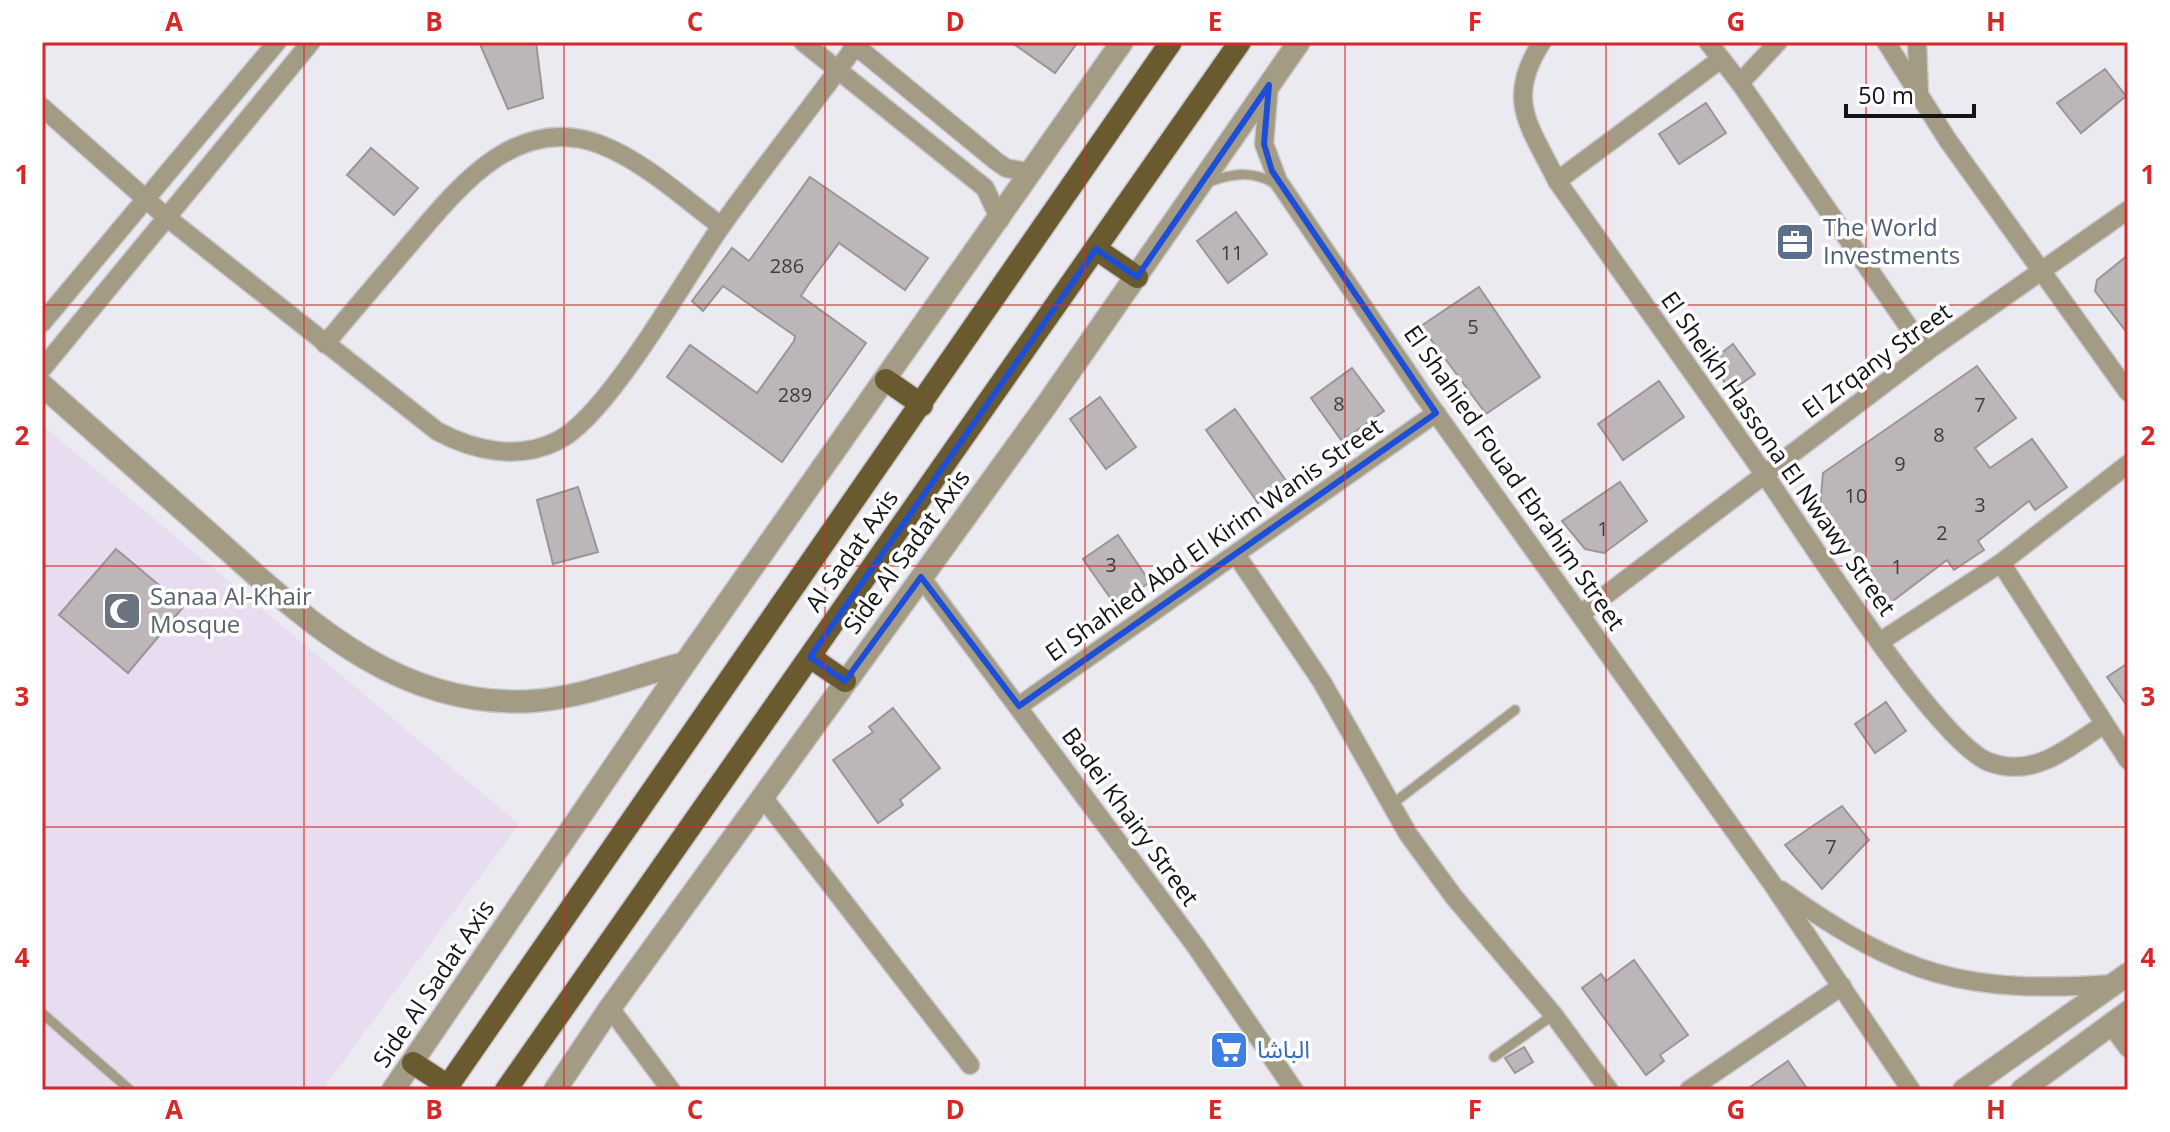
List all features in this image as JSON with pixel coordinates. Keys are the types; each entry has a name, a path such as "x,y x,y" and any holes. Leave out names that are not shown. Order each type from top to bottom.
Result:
{"main road":[{"name":"Al Sadat Axis","path":"447,1088 1171,42"},
{"name":"Al Sadat Axis","path":"506,1090 1240,42"},
{"path":"1096,249 1137,277"},
{"path":"886,380 922,405"},
{"path":"810,657 845,681"},
{"path":"413,1063 447,1088"}],"street":[{"path":"42,323 145,196 277,42"},
{"path":"42,369 311,42"},
{"path":"803,42 985,188 1000,220"},
{"name":"Side Al Sadat Axis","path":"393,1090 685,663 1000,220 1122,42"},
{"name":"Side Al Sadat Axis","path":"555,1090 610,1008 1137,277 1299,42"},
{"name":"El Sheikh Hassona El Nwawy Street","path":"1542,42 1525,71 1521,88 1523,103 1557,181 1938,718 1967,749 1987,762 2009,768 2037,765 2103,725"},
{"path":"1708,42 1740,83 1926,352"},
{"path":"1740,83 1778,42"},
{"path":"1886,42 2042,274 2128,392"},
{"path":"1917,42 1919,94"},
{"path":"42,107 165,216 437,431 457,442 495,452 537,448 558,441 598,407 721,226 855,43 996,161 1006,168 1032,173"},
{"path":"1557,181 1721,59"},
{"name":"El Shahied Fouad Ebrahim Street","path":"1269,85 1264,144 1267,160 1284,190 1436,413 1582,613 1771,882 1911,1090"},
{"path":"325,344 459,187 505,152 529,143 575,139 608,148 640,166 721,226"},
{"name":"El Zrqany Street","path":"1582,613 1926,352 2042,274 2128,210"},
{"path":"42,385 291,606 343,647 412,684 461,697 530,701 593,691 685,663"},
{"name":"El Shahied Abd El Kirim Wanis Street","path":"1019,706 1237,556 1436,413"},
{"path":"1881,641 2001,563 2128,464"},
{"path":"1237,556 1322,682 1390,805 1454,897 1553,1014 1609,1090"},
{"path":"2001,563 2128,760"},
{"name":"Badei Khairy Street","path":"921,577 1197,948 1294,1090"},
{"path":"762,796 970,1065"},
{"name":"El Shahied Fouad Ebrahim Street","path":"1771,882 1878,952 1942,977 2024,988 2121,979"},
{"path":"1964,1090 2121,979"},
{"path":"1689,1090 1842,986"},
{"path":"610,1008 671,1090"},
{"path":"2022,1090 2119,1018 2128,1048"}],"lane":[{"path":"1200,185 1225,176 1251,175 1271,181 1284,190"},
{"path":"1390,805 1515,710"},
{"path":"42,1013 130,1090"},
{"path":"1494,1057 1553,1014"}],"highlighted area":[{"path":"1269,85 1264,144 1272,171 1436,413 1019,706 921,577 845,681 810,657 1096,249 1137,277"}],"shaded area":[{"path":"42,425 519,824 322,1090 42,1090"}],"building":[{"path":"479,42 536,42 543,98 508,109"},
{"path":"1011,42 1078,42 1055,73"},
{"path":"2105,69 2126,96 2081,133 2057,103"},
{"path":"1706,103 1726,133 1679,164 1659,134"},
{"path":"371,148 418,188 394,215 347,175"},
{"path":"810,177 928,258 905,290 839,243 808,285 801,296 866,343 782,462 667,377 690,345 757,393 795,336 723,286 703,311 692,301 732,248 749,261"},
{"path":"1236,212 1267,254 1228,283 1197,241"},
{"path":"2128,255 2128,334 2095,291 2097,280"},
{"path":"1479,287 1540,377 1486,414 1421,326"},
{"path":"1733,344 1755,374 1731,391 1710,362"},
{"path":"1977,366 2016,418 1975,448 1990,468 2032,439 2067,487 2035,510 2029,501 1978,541 1984,550 1954,570 1947,560 1890,603 1820,507 1823,473"},
{"path":"1352,368 1384,411 1342,441 1311,398"},
{"path":"1659,381 1684,417 1623,460 1598,424"},
{"path":"1100,397 1136,447 1106,469 1070,419"},
{"path":"1235,409 1287,482 1258,503 1206,430"},
{"path":"1620,482 1647,521 1604,553 1585,549 1562,521"},
{"path":"578,487 598,552 553,564 537,500"},
{"path":"1118,535 1150,582 1116,606 1083,559"},
{"name":"Sanaa Al-Khair Mosque","path":"116,549 184,606 128,673 59,615"},
{"path":"2128,663 2128,707 2107,677"},
{"path":"1886,702 1906,731 1875,753 1855,724"},
{"path":"893,708 940,768 900,800 903,805 878,823 833,760 873,732 869,727"},
{"path":"1842,806 1869,840 1822,889 1785,845"},
{"path":"1634,960 1688,1035 1660,1055 1664,1061 1646,1075 1582,988 1601,974 1606,981"},
{"path":"1524,1047 1533,1062 1515,1073 1505,1058"},
{"path":"1788,1061 1808,1090 1746,1090"}],"place":[{"name":"The World Investments","path":"1795,242"},
{"name":"Sanaa Al-Khair Mosque","path":"122,611"},
{"name":"الباشا","path":"1229,1050"}]}
